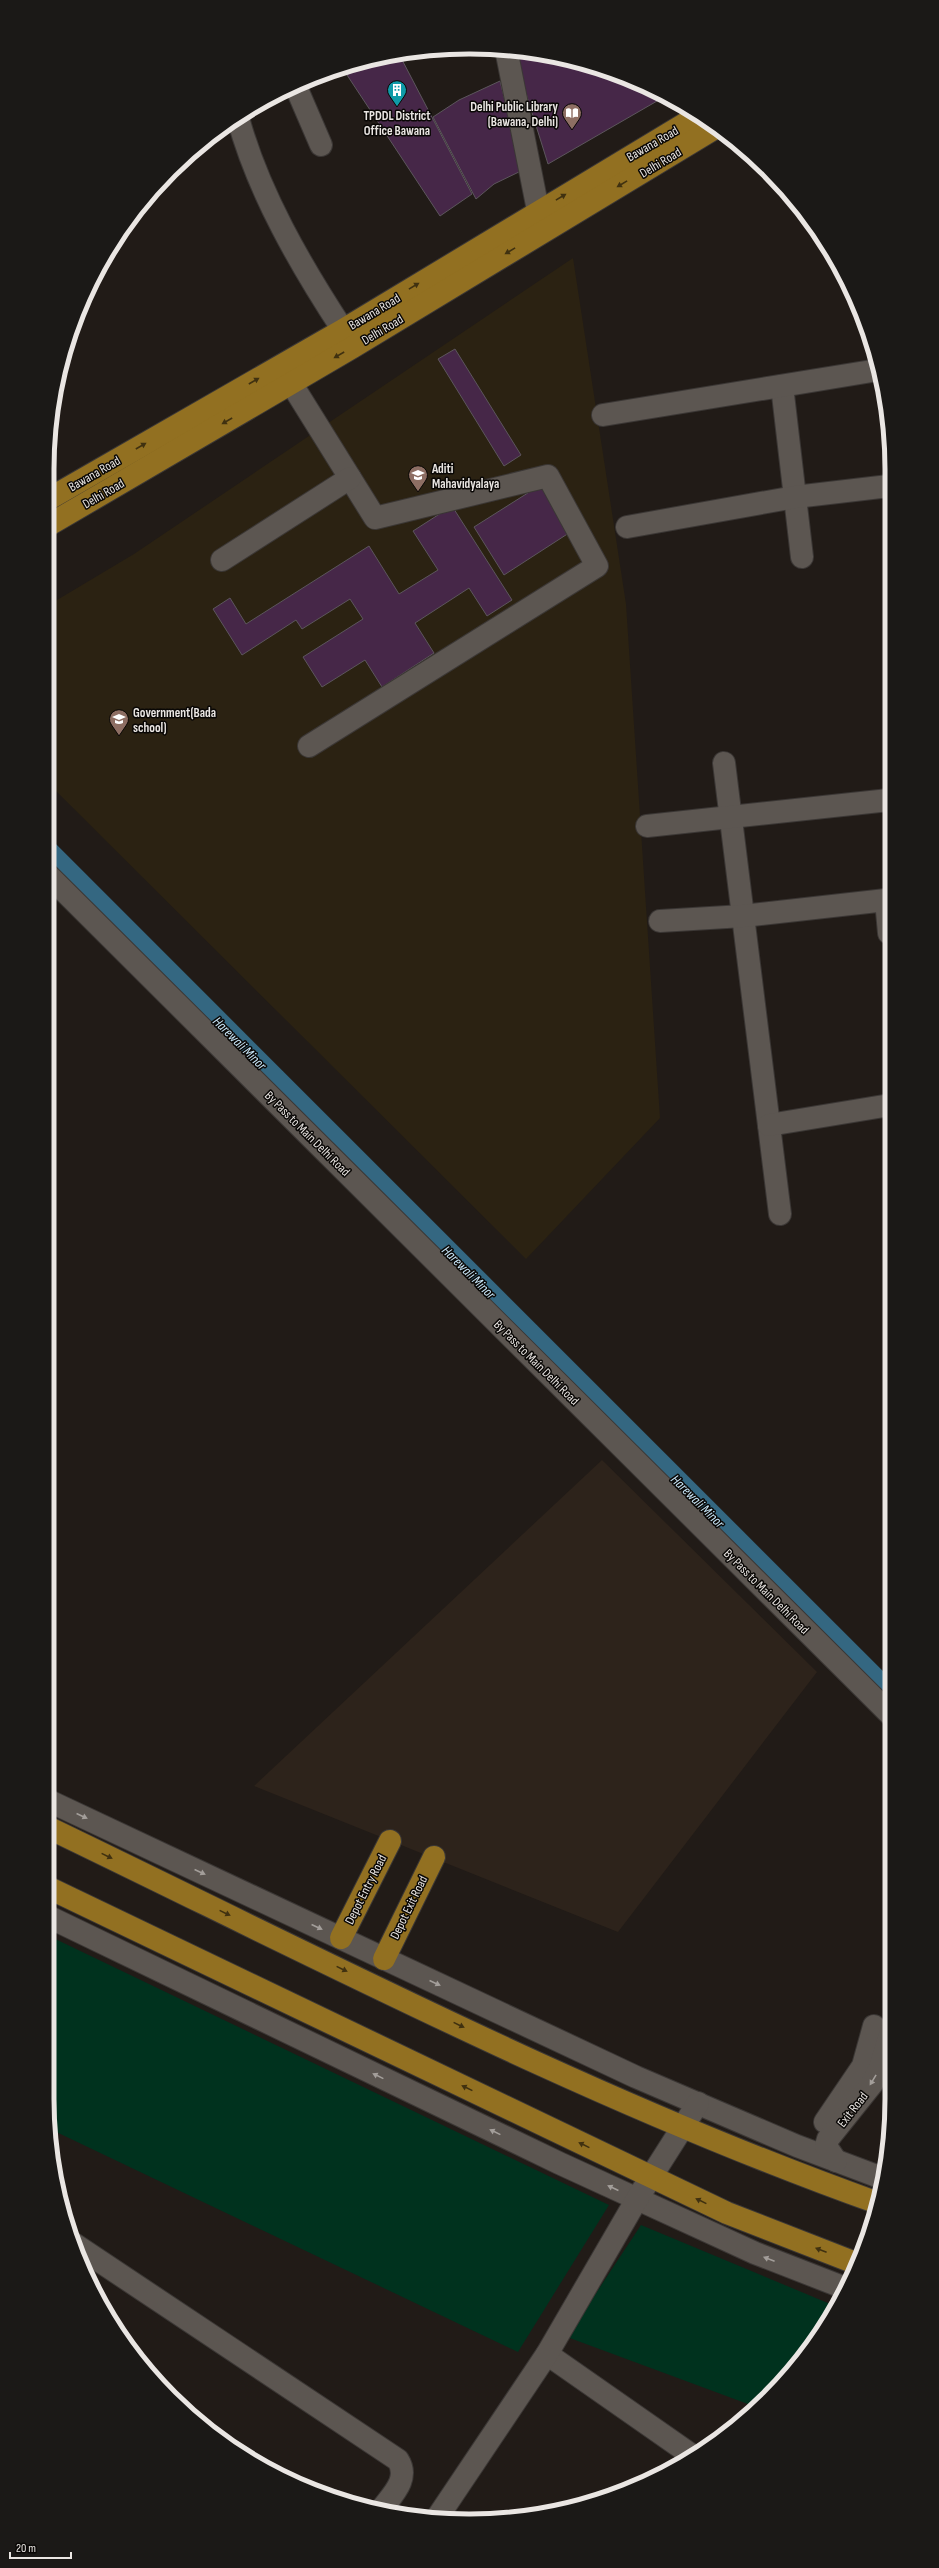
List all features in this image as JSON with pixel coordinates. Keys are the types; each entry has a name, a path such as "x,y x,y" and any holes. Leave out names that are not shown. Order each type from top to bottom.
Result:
{"main road":[{"name":"Bawana Road","path":"54,496 343,330 543,219 693,120"},
{"name":"Delhi Road","path":"54,522 291,383 543,219 710,131"},
{"path":"54,1830 599,2092 800,2175 872,2201"},
{"name":"Depot Entry Road","path":"341,1938 390,1841"},
{"name":"Depot Exit Road","path":"384,1958 434,1857"},
{"path":"54,1890 727,2213 851,2261"}],"street":[{"path":"508,56 543,219"},
{"path":"298,92 320,145"},
{"path":"240,123 254,166 292,245 313,285 343,330"},
{"path":"603,415 873,371"},
{"path":"291,383 375,518 548,476 597,566 309,746"},
{"path":"782,386 802,557"},
{"path":"222,560 350,478"},
{"path":"627,527 795,497 885,486"},
{"path":"724,763 732,817 780,1214"},
{"path":"647,826 885,800"},
{"name":"By Pass to Main Delhi Road","path":"54,881 885,1709"},
{"path":"660,921 744,916 885,900"},
{"path":"769,1125 885,1106"},
{"path":"54,1803 636,2077 797,2146 878,2176"},
{"path":"54,1919 637,2199 755,2253 840,2286"},
{"path":"797,2146 812,2141 816,2137 863,2066 883,2028"},
{"name":"Exit Road","path":"836,2161 826,2146 828,2139 872,2084 880,2068 883,2028"},
{"path":"440,2513 547,2354 637,2199 698,2103"},
{"path":"83,2250 398,2460 402,2467 403,2476 384,2505"},
{"path":"547,2354 687,2452"}],"shaded area":[{"path":"573,258 626,604 660,1118 526,1259 54,789 54,602 134,554"},
{"path":"602,1460 817,1672 618,1932 254,1786"}],"green space":[{"path":"54,1938 609,2205 518,2352 56,2132 54,2098"},
{"path":"641,2225 830,2304 815,2329 799,2351 782,2372 750,2405 567,2337"}],"building":[{"name":"Delhi Public Library (Bawana, Delhi)","path":"518,57 551,62 577,68 629,86 659,100 548,164 524,87"},
{"name":"TPDDL District Office Bawana","path":"402,60 472,194 440,216 347,75 362,68"},
{"path":"500,81 523,170 494,184 476,199 433,117 459,100"},
{"path":"455,349 521,455 504,466 438,359"},
{"path":"542,484 572,531 504,575 474,527"},
{"path":"452,506 512,600 487,616 469,588 415,623 434,653 382,687 365,660 322,687 303,657 363,619 350,599 302,629 296,620 242,655 213,609 230,598 246,624 369,546 399,594 438,570 413,531"}],"waterway":[{"name":"Harewali Minor","path":"54,857 885,1688"}],"place":[{"name":"TPDDL District Office Bawana","path":"397,107"},
{"name":"Delhi Public Library (Bawana, Delhi)","path":"572,130"},
{"name":"Aditi Mahavidyalaya","path":"418,492"},
{"name":"Government(Bada school)","path":"119,736"}]}
